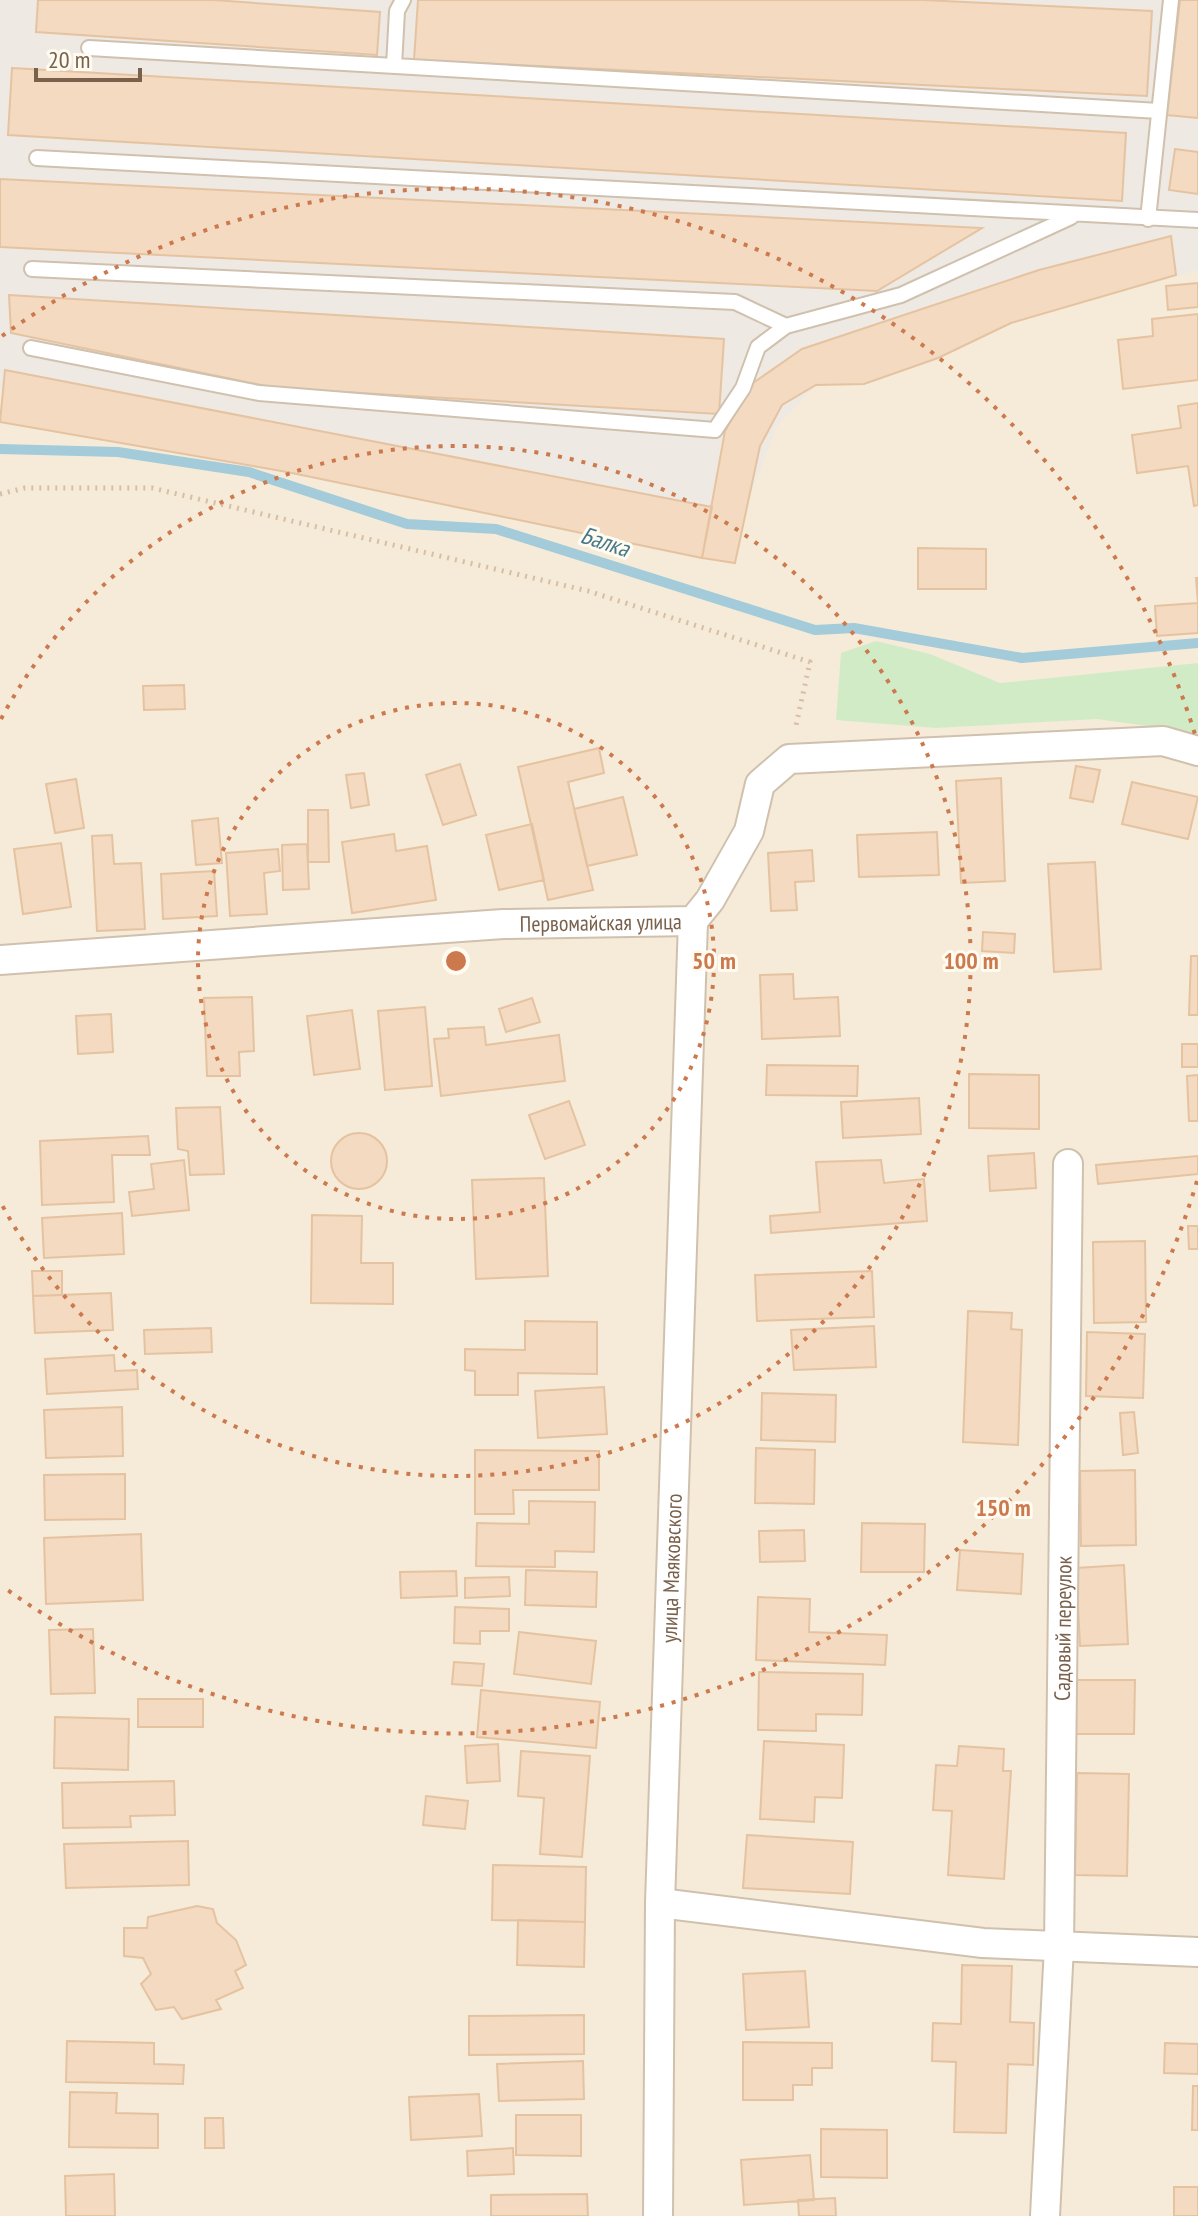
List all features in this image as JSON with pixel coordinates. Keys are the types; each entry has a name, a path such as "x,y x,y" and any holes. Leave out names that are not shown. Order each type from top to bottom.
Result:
{"street":[{"path":"789,759 1163,741 1198,751"},
{"name":"Первомайская улица","path":"0,960 503,924 693,921 710,900 749,831 760,784 789,759"},
{"name":"улица Маяковского","path":"658,2216 660,1903 693,921"},
{"name":"Садовый переулок","path":"1045,2216 1059,1947 1068,1164"},
{"path":"660,1903 983,1943 1198,1952"}],"lane":[{"path":"394,66 397,11 403,0"},
{"path":"1148,219 1171,0"},
{"path":"89,48 1159,111"},
{"path":"37,158 1198,220"},
{"path":"31,348 259,393 715,430 743,388 758,347 786,326 901,295 1075,215"},
{"path":"32,269 735,302 786,326"}],"path":[{"path":"0,494 25,488 152,488 588,591 810,662 789,759"}],"shaded area":[{"path":"0,0 1198,0 1198,2216 0,2216"},
{"path":"0,0 1198,0 1198,270 1011,323 816,385 777,426 728,554 0,390"}],"green space":[{"path":"876,641 930,654 1000,683 1198,663 1198,733 1097,719 936,728 836,720 841,653"}],"building":[{"path":"38,0 214,0 380,12 377,55 36,32"},
{"path":"418,0 923,0 1152,11 1147,96 414,60"},
{"path":"1180,0 1198,0 1198,118 1167,115"},
{"path":"12,68 1126,133 1122,201 8,135"},
{"path":"1175,149 1198,152 1198,194 1169,190"},
{"path":"0,179 982,228 877,291 0,247"},
{"path":"1171,236 1176,275 1011,323 938,358 864,384 816,385 782,405 760,446 735,563 702,558 725,431 753,383 802,349 1039,270"},
{"path":"1198,283 1198,307 1168,310 1166,286"},
{"path":"9,295 724,339 719,414 275,388 11,333"},
{"path":"1198,314 1198,380 1123,389 1118,340 1153,336 1152,319"},
{"path":"5,370 712,507 702,558 287,472 0,422"},
{"path":"1198,403 1198,505 1194,506 1188,466 1137,473 1132,435 1181,428 1178,406"},
{"path":"918,548 986,549 986,589 918,589"},
{"path":"1198,603 1198,633 1157,636 1155,606"},
{"path":"184,685 185,709 144,710 143,686"},
{"path":"599,748 604,773 568,782 593,890 548,900 518,767"},
{"path":"460,764 476,815 443,825 426,775"},
{"path":"1076,766 1100,770 1093,802 1070,798"},
{"path":"364,773 369,805 351,808 346,775"},
{"path":"1001,778 1005,881 961,883 956,781"},
{"path":"76,779 84,828 55,833 46,784"},
{"path":"1132,782 1198,797 1188,839 1122,824"},
{"path":"623,797 637,855 587,866 574,809"},
{"path":"308,810 328,810 329,862 308,862"},
{"path":"218,818 222,863 196,865 192,821"},
{"path":"532,824 544,880 499,890 486,835"},
{"path":"937,832 939,875 859,877 857,835"},
{"path":"394,834 396,851 427,846 436,900 352,913 342,842"},
{"path":"112,835 114,864 141,863 145,929 97,931 92,836"},
{"path":"61,843 71,907 23,914 14,849"},
{"path":"307,844 309,889 283,890 282,845"},
{"path":"278,849 280,871 264,873 267,914 230,916 226,853"},
{"path":"812,850 814,881 795,882 797,910 771,911 768,853"},
{"path":"1095,862 1101,969 1054,972 1048,864"},
{"path":"214,871 217,916 163,919 161,874"},
{"path":"983,932 1015,934 1014,953 982,951"},
{"path":"1191,956 1198,956 1198,1015 1189,1015"},
{"path":"793,974 794,999 838,997 840,1036 762,1039 760,975"},
{"path":"252,997 254,1051 239,1052 240,1076 207,1076 204,998"},
{"path":"532,998 540,1022 506,1032 499,1009"},
{"path":"425,1007 432,1086 385,1090 378,1011"},
{"path":"352,1010 360,1069 314,1075 307,1016"},
{"path":"111,1014 113,1052 78,1054 76,1016"},
{"path":"484,1027 486,1045 559,1035 565,1081 441,1096 434,1039 449,1038 448,1029"},
{"path":"1182,1044 1198,1044 1198,1067 1182,1067"},
{"path":"767,1065 858,1066 857,1096 766,1095"},
{"path":"969,1074 1039,1075 1039,1129 969,1128"},
{"path":"1198,1075 1198,1121 1189,1121 1187,1076"},
{"path":"919,1098 921,1134 843,1138 841,1102"},
{"path":"569,1101 585,1145 545,1159 529,1115"},
{"path":"220,1107 224,1174 190,1175 188,1151 178,1149 176,1108"},
{"path":"359,1133 379,1141 387,1161 379,1181 359,1189 339,1181 331,1161 339,1141"},
{"path":"148,1136 150,1155 112,1155 114,1202 42,1205 40,1141"},
{"path":"1034,1153 1036,1188 990,1191 988,1156"},
{"path":"1198,1156 1198,1174 1098,1184 1096,1165"},
{"path":"184,1160 189,1210 132,1216 129,1192 154,1189 151,1164"},
{"path":"881,1160 884,1183 924,1179 927,1221 771,1233 770,1216 820,1212 816,1162"},
{"path":"544,1178 548,1276 476,1279 472,1180"},
{"path":"122,1213 124,1254 44,1258 42,1218"},
{"path":"312,1215 362,1216 361,1263 393,1263 393,1304 311,1303"},
{"path":"1188,1226 1198,1226 1198,1249 1189,1249"},
{"path":"1145,1241 1146,1322 1094,1323 1093,1242"},
{"path":"32,1271 62,1271 62,1295 33,1296"},
{"path":"872,1271 874,1317 757,1321 755,1275"},
{"path":"111,1293 113,1330 35,1333 33,1296"},
{"path":"968,1311 1012,1313 1011,1329 1022,1330 1018,1445 963,1442"},
{"path":"525,1321 597,1322 597,1374 518,1373 518,1395 475,1395 475,1371 465,1370 465,1349 525,1350"},
{"path":"874,1326 876,1367 794,1370 791,1330"},
{"path":"211,1328 212,1352 145,1354 144,1330"},
{"path":"1087,1332 1145,1334 1143,1398 1086,1396"},
{"path":"114,1355 115,1371 137,1370 138,1389 47,1394 45,1359"},
{"path":"604,1387 607,1434 538,1438 535,1391"},
{"path":"762,1393 836,1395 835,1442 761,1440"},
{"path":"122,1407 123,1456 46,1458 44,1410"},
{"path":"1134,1412 1138,1453 1123,1455 1120,1413"},
{"path":"756,1448 815,1450 814,1504 755,1503"},
{"path":"475,1450 599,1451 599,1490 513,1490 514,1514 475,1514"},
{"path":"1135,1470 1136,1545 1081,1546 1080,1471"},
{"path":"125,1474 125,1519 45,1520 44,1475"},
{"path":"529,1501 595,1502 594,1552 555,1551 555,1567 476,1566 477,1523 529,1524"},
{"path":"862,1523 925,1524 924,1572 861,1572"},
{"path":"804,1530 805,1561 760,1562 759,1531"},
{"path":"141,1534 143,1600 46,1604 44,1538"},
{"path":"960,1550 1023,1554 1021,1594 957,1590"},
{"path":"1124,1565 1128,1644 1080,1646 1076,1568"},
{"path":"526,1570 597,1572 596,1607 525,1605"},
{"path":"456,1571 457,1596 401,1598 400,1572"},
{"path":"509,1577 510,1596 465,1598 465,1578"},
{"path":"758,1597 810,1599 809,1632 887,1635 885,1665 756,1660"},
{"path":"455,1607 509,1609 509,1631 480,1631 480,1644 454,1643"},
{"path":"93,1629 95,1693 51,1694 49,1630"},
{"path":"519,1632 596,1641 591,1684 514,1674"},
{"path":"454,1662 484,1664 482,1686 452,1684"},
{"path":"759,1672 863,1674 862,1715 816,1714 816,1731 758,1730"},
{"path":"1075,1680 1135,1680 1134,1734 1075,1734"},
{"path":"481,1690 600,1702 596,1748 477,1737"},
{"path":"138,1699 203,1699 203,1727 138,1727"},
{"path":"55,1717 129,1719 128,1770 54,1768"},
{"path":"764,1741 844,1745 842,1798 815,1797 814,1822 760,1819"},
{"path":"498,1744 500,1781 467,1783 465,1746"},
{"path":"959,1746 1004,1749 1003,1771 1011,1771 1004,1879 948,1875 952,1811 933,1810 936,1765 957,1766"},
{"path":"521,1751 590,1756 582,1857 540,1854 544,1798 518,1796"},
{"path":"1077,1773 1129,1774 1127,1876 1075,1875"},
{"path":"174,1781 175,1815 130,1816 131,1827 63,1828 62,1783"},
{"path":"426,1796 468,1801 465,1829 423,1825"},
{"path":"747,1835 853,1842 850,1894 743,1888"},
{"path":"188,1841 189,1885 66,1888 64,1844"},
{"path":"493,1865 586,1867 585,1922 492,1920"},
{"path":"197,1906 213,1909 217,1923 236,1940 246,1965 235,1971 243,1988 216,2000 221,2009 182,2019 174,2007 156,2010 141,1984 151,1974 143,1958 124,1956 124,1928 147,1928 148,1917"},
{"path":"518,1920 585,1922 584,1967 517,1965"},
{"path":"962,1965 1012,1966 1010,2022 1034,2023 1033,2065 1008,2064 1006,2133 954,2132 956,2062 932,2061 933,2023 961,2024"},
{"path":"805,1971 809,2027 746,2030 743,1974"},
{"path":"584,2015 584,2054 469,2055 469,2016"},
{"path":"67,2041 154,2043 154,2064 184,2065 183,2084 66,2082"},
{"path":"743,2042 832,2043 832,2068 812,2068 812,2085 793,2085 793,2100 743,2100"},
{"path":"1165,2043 1198,2044 1198,2074 1164,2073"},
{"path":"583,2061 584,2099 499,2101 497,2064"},
{"path":"1193,2086 1198,2086 1198,2130 1192,2130"},
{"path":"70,2092 117,2093 116,2113 158,2114 158,2148 69,2147"},
{"path":"479,2094 482,2136 411,2140 409,2097"},
{"path":"516,2115 581,2115 581,2156 516,2155"},
{"path":"205,2118 223,2118 224,2148 205,2148"},
{"path":"821,2129 887,2130 887,2178 821,2177"},
{"path":"513,2148 514,2174 468,2176 467,2151"},
{"path":"810,2155 814,2200 744,2205 741,2160"},
{"path":"114,2174 115,2216 66,2216 65,2176"},
{"path":"1174,2187 1198,2187 1198,2216 1174,2216"},
{"path":"587,2194 588,2216 491,2216 491,2195"},
{"path":"835,2198 836,2216 799,2216 798,2200"}],"waterway":[{"name":"Балка","path":"0,449 118,452 249,472 407,524 496,529 815,630 854,628 1022,658 1198,643"}]}
